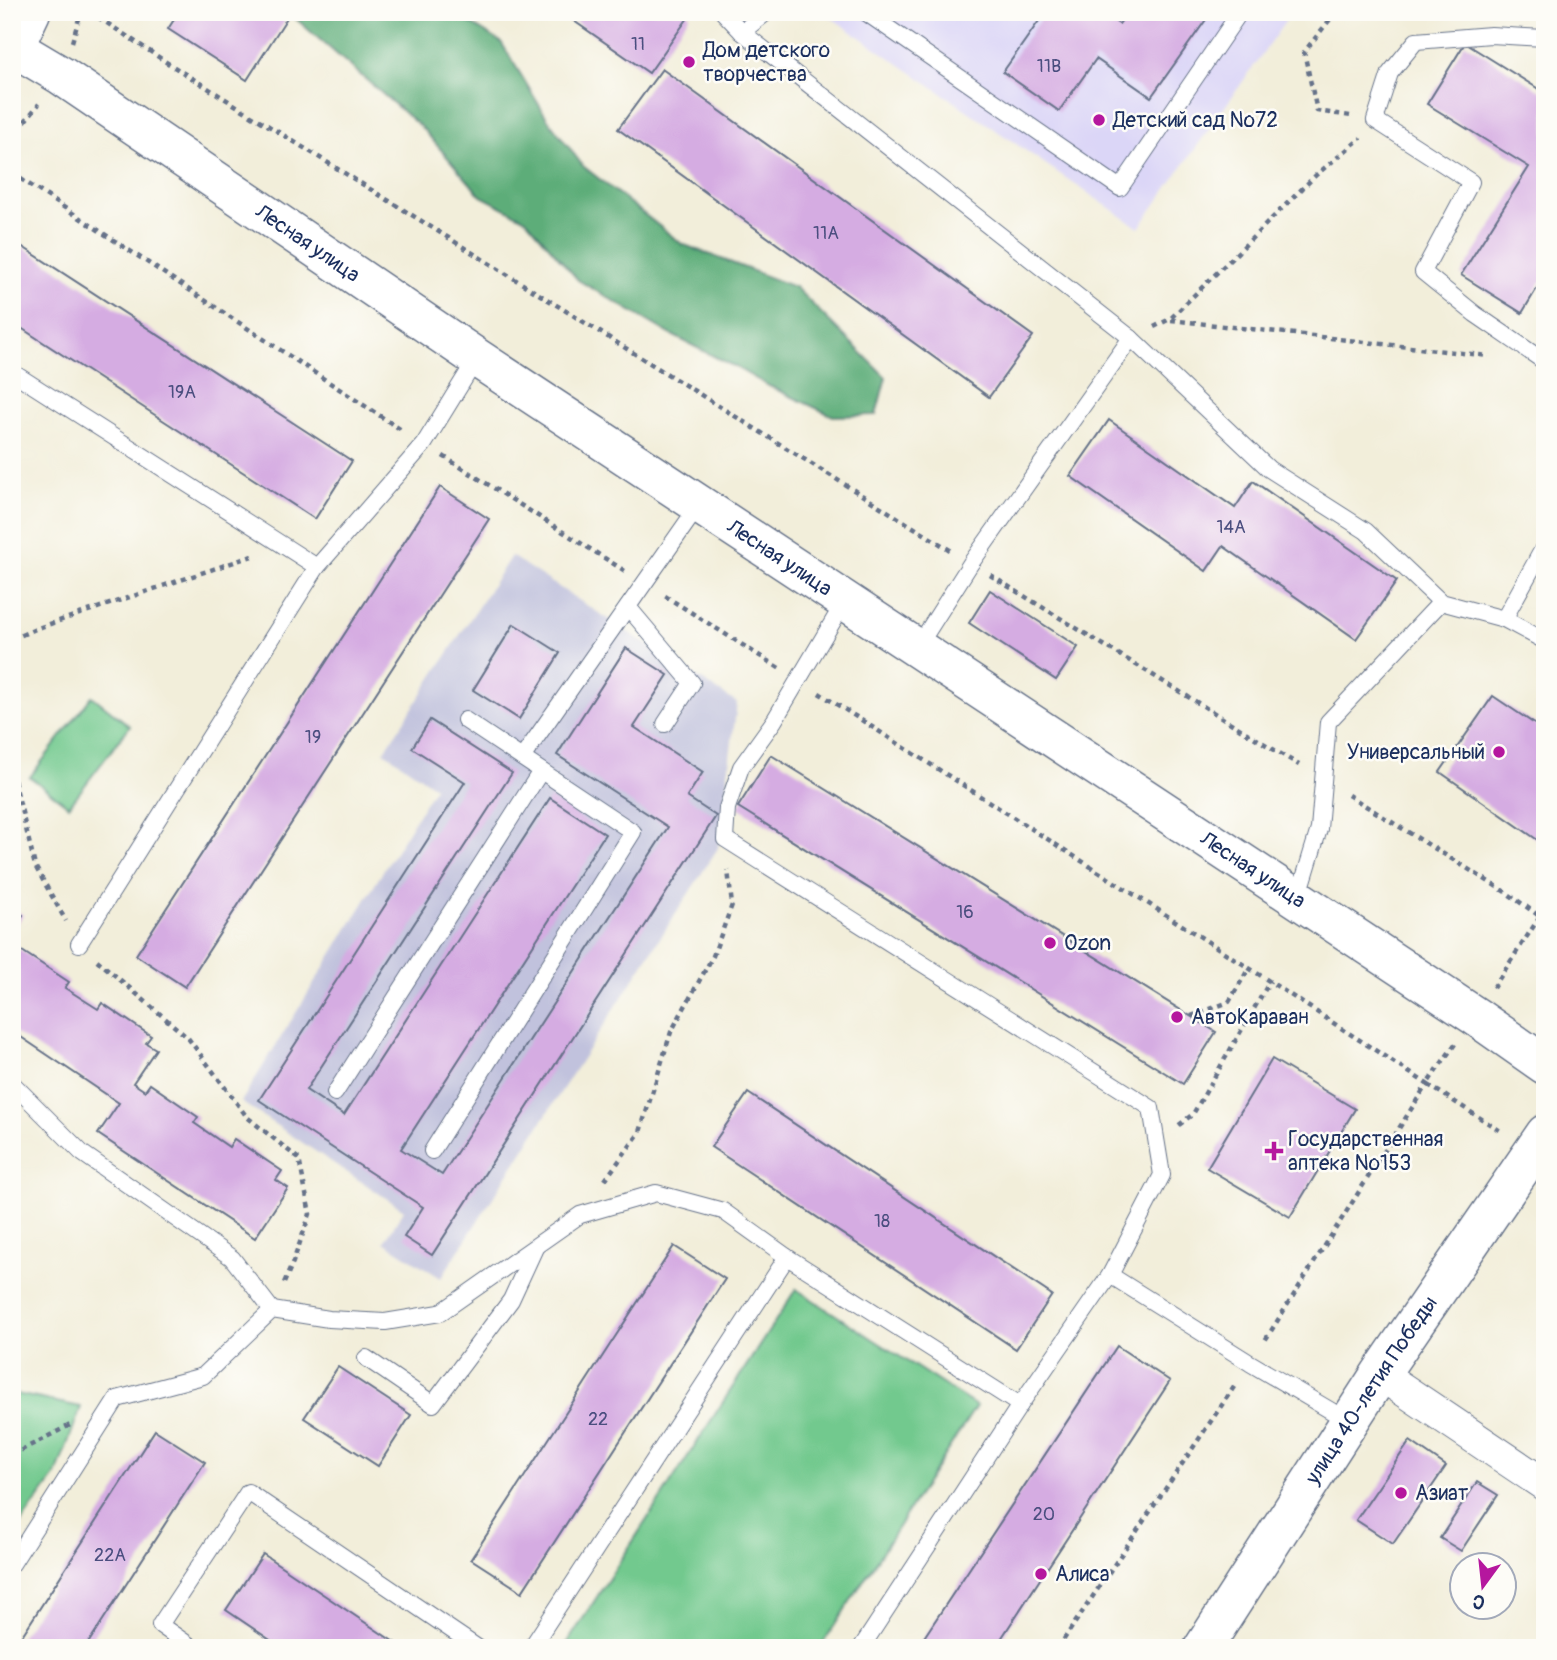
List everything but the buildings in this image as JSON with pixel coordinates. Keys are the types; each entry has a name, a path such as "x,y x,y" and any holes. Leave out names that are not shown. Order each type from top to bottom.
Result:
{"street":[{"path":"14,50 31,12"},
{"name":"Лесная улица","path":"14,50 62,76 477,358 1298,898 1545,1065"},
{"name":"улица 40-летия Победы","path":"1203,1648 1380,1374 1545,1134"},
{"path":"1380,1374 1545,1485"}],"lane":[{"path":"723,12 742,32 1131,338 1269,469 1366,531 1441,602 1504,619 1545,641"},
{"path":"742,32 767,12"},
{"path":"865,12 1120,188 1240,12"},
{"path":"1545,38 1491,36 1416,41 1390,73 1377,122 1471,182 1423,272 1475,314 1545,362"},
{"path":"917,648 971,563 1131,338"},
{"path":"79,944 317,567 424,444 477,358"},
{"path":"12,372 317,567"},
{"path":"522,758 698,505"},
{"path":"1504,619 1545,545"},
{"path":"845,601 774,722 741,767 727,808 724,839 1151,1108 1163,1175 1110,1275 1020,1405 861,1648"},
{"path":"1298,898 1319,829 1328,722 1441,602"},
{"path":"628,607 692,684 665,723"},
{"path":"432,1151 633,832 465,720"},
{"path":"335,1093 541,771"},
{"path":"12,1083 82,1153 232,1258 272,1310 329,1319 385,1322 440,1313 580,1215 656,1193 723,1211 788,1258 1020,1405"},
{"path":"366,1358 433,1404 511,1300 536,1246"},
{"path":"531,1648 788,1258"},
{"path":"1110,1275 1350,1422"},
{"path":"12,1564 117,1399 203,1376 272,1310"},
{"path":"193,1648 160,1625 248,1492 478,1648"}],"path":[{"path":"90,12 971,563 1507,893 1545,920"},
{"path":"1336,12 1304,52 1317,111 1377,122"},
{"path":"1131,338 1170,320 1315,175 1377,122"},
{"path":"12,173 424,444 1270,981 1427,1084"},
{"path":"1170,320 1489,356"},
{"path":"12,639 282,545"},
{"path":"12,771 35,866 79,944 188,1038 247,1117 299,1159 310,1214 272,1310"},
{"path":"580,1215 640,1132 671,1032 713,956 733,905 724,839"},
{"path":"1191,1016 1229,1002 1249,968"},
{"path":"1157,1143 1193,1114 1270,981"},
{"path":"12,1455 117,1399"}],"shaded area":[{"name":"Детский сад №72","path":"823,12 1292,12 1139,228"},
{"path":"511,556 737,703 718,848 441,1278 384,1242 404,1210 241,1102 435,787 384,752"}],"green space":[{"path":"288,12 452,12 501,42 547,118 583,166 682,244 795,287 886,377 876,415 833,416 670,334 578,280 526,219 481,196 423,129"},
{"path":"92,696 130,726 69,806 30,777"},
{"path":"796,1289 976,1406 820,1648 564,1648"},
{"path":"12,1393 81,1407 56,1475 12,1535"}],"place":[{"name":"Дом детского творчества","path":"689,62"},
{"name":"Детский сад №72","path":"1099,120"},
{"name":"Универсальный","path":"1499,752"},
{"name":"Ozon","path":"1050,943"},
{"name":"АвтоКараван","path":"1177,1017"},
{"name":"Государственная аптека №153","path":"1274,1151"},
{"name":"Азиат","path":"1401,1493"},
{"name":"Алиса","path":"1041,1574"}]}
